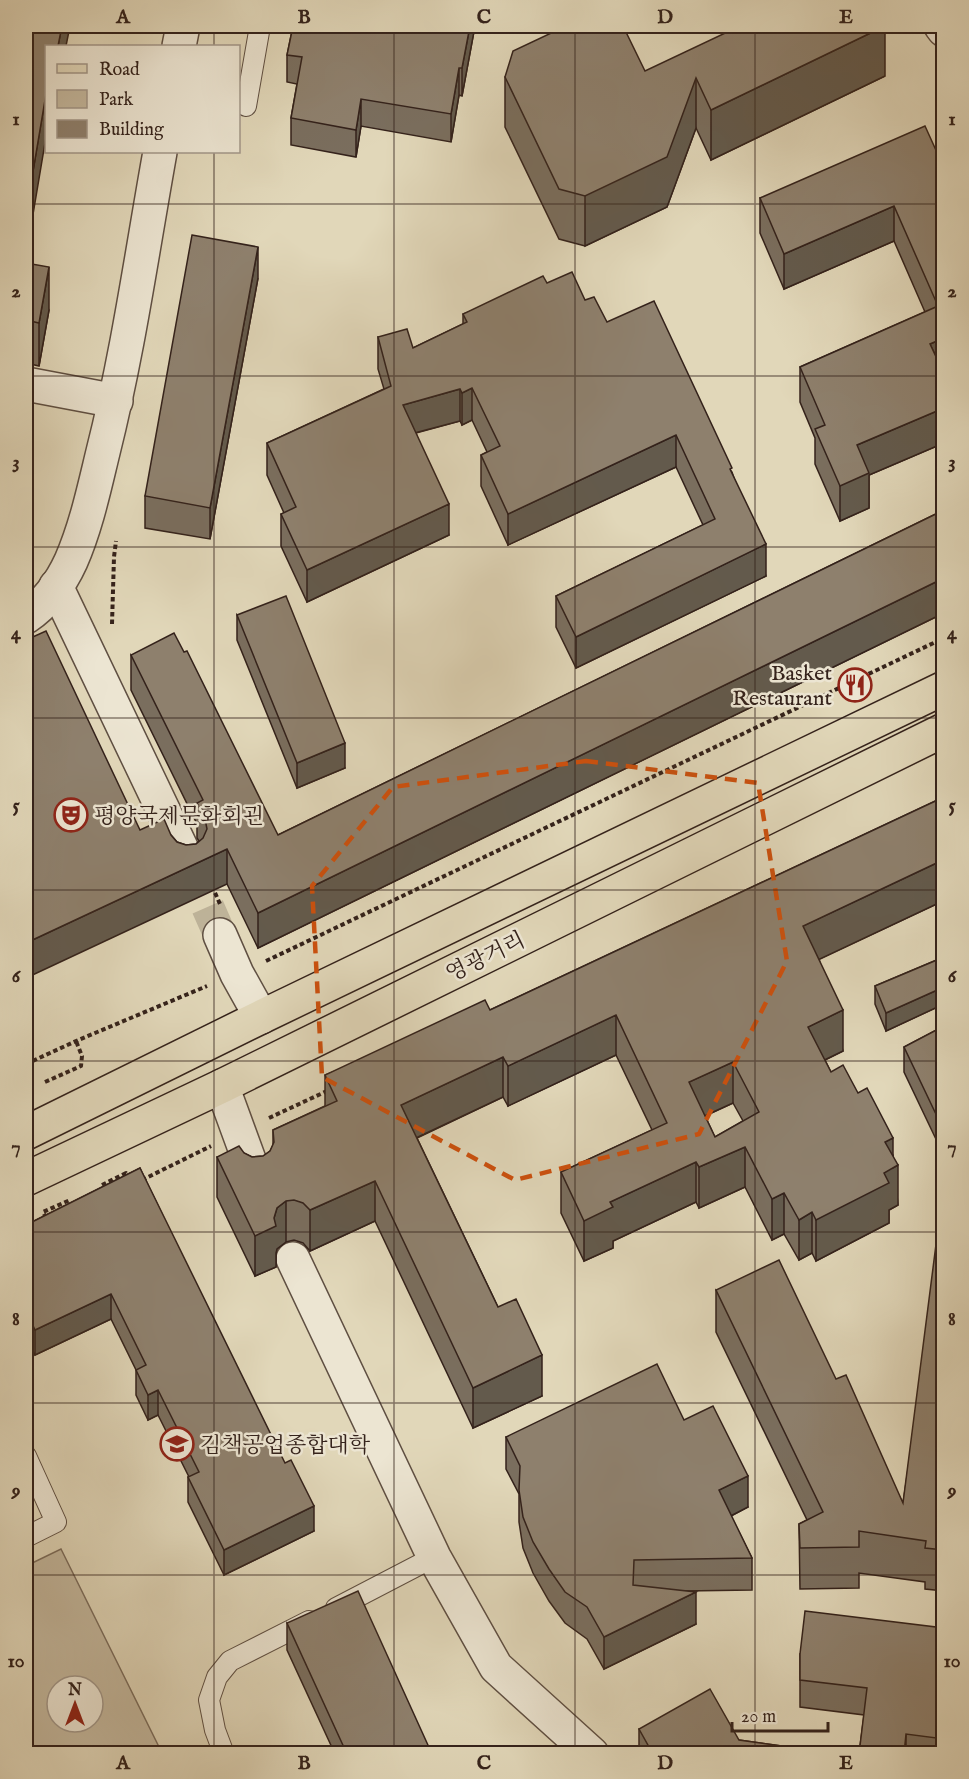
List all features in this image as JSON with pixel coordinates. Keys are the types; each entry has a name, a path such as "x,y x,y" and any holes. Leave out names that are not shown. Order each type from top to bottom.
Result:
{"main road":[{"name":"영광거리","path":"26,1133 261,1017 944,688"},
{"name":"영광거리","path":"26,1179 222,1086 944,730"}],"street":[{"path":"179,45 183,26"},
{"path":"941,26 944,30"},
{"path":"26,617 40,608 56,586 70,563 81,532 116,401 160,153"},
{"path":"26,384 116,401"},
{"path":"56,586 199,872"},
{"path":"220,920 237,974 261,1017"},
{"path":"222,1086 256,1179"},
{"path":"293,1259 434,1557 496,1667 592,1754"}],"lane":[{"path":"246,106 260,26"},
{"path":"26,1455 56,1522 26,1537"},
{"path":"224,1754 215,1730 209,1700 217,1677 230,1661 434,1557"}],"path":[{"path":"112,626 114,556 117,534"},
{"path":"26,1064 237,974 944,638"},
{"path":"199,872 220,920"},
{"path":"45,1082 81,1066 82,1056 76,1041"},
{"path":"102,1185 126,1173 132,1185 336,1087"},
{"path":"49,1226 44,1212 70,1200"}],"highlighted area":[{"path":"586,761 758,783 787,961 699,1134 515,1180 322,1077 312,886 393,787"}],"green space":[{"path":"61,1549 162,1753 26,1753 26,1566"}],"building":[{"path":"26,26 62,26 58,45 45,45 45,100 26,213"},
{"path":"293,26 470,26 462,68 459,68 451,114 361,99 356,130 291,118 302,57 287,55"},
{"path":"566,26 623,26 645,71 740,26 885,26 711,110 696,78 667,157 585,196 559,189 505,77 513,51"},
{"path":"925,126 944,168 944,338 930,344 944,374 944,408 857,445 869,473 840,486 815,429 825,425 800,367 938,306 894,206 784,254 760,198"},
{"path":"192,235 258,247 210,508 145,496"},
{"path":"26,263 49,267 39,323 26,320"},
{"path":"572,272 585,300 594,297 607,322 654,301 766,544 576,637 556,596 715,519 676,435 508,514 481,455 500,446 472,388 462,393 460,389 403,405 449,504 307,570 281,514 296,507 267,443 391,386 378,337 407,329 413,348 467,322 463,314 543,276 547,283"},
{"path":"944,510 944,578 258,913 227,849 26,943 26,640 46,631 140,830 164,819 171,835 177,842 186,845 196,844 203,838 207,829 197,803 203,800 131,655 174,633 184,652 187,651 278,835"},
{"path":"286,596 345,743 297,763 237,615"},
{"path":"944,797 944,861 803,926 843,1010 808,1027 831,1072 843,1065 858,1093 867,1088 893,1138 885,1142 898,1165 884,1173 889,1183 816,1220 812,1212 799,1220 784,1193 772,1199 745,1147 699,1167 696,1162 610,1202 613,1207 584,1221 561,1172 667,1123 616,1015 508,1066 503,1057 401,1105 498,1307 516,1299 542,1355 473,1388 375,1181 310,1210 303,1203 294,1200 286,1201 277,1208 274,1218 276,1226 255,1236 217,1157 239,1146 244,1153 252,1157 263,1156 270,1151 274,1142 273,1130 337,1101 325,1075 485,1000 490,1010","holes":["733,1062 759,1112 715,1137 689,1082"]},
{"path":"944,957 944,987 886,1013 875,986"},
{"path":"944,1026 944,1131 904,1047"},
{"path":"140,1168 285,1463 291,1460 314,1506 224,1550 188,1477 199,1472 158,1390 148,1395 136,1370 146,1365 111,1294 35,1330 26,1310 26,1225"},
{"path":"939,1221 944,1221 944,1550 925,1548 926,1541 859,1531 859,1547 800,1548 799,1524 823,1512 716,1290 779,1260 836,1379 846,1375 903,1503"},
{"path":"657,1364 684,1420 713,1406 748,1476 719,1490 752,1558 634,1560 633,1585 696,1592 604,1637 587,1607 565,1592 533,1542 523,1517 519,1490 520,1466 506,1437"},
{"path":"26,1459 31,1471 26,1473"},
{"path":"358,1591 432,1754 347,1754 287,1623"},
{"path":"805,1611 944,1628 944,1739 906,1734 904,1754 859,1754 867,1688 800,1680 800,1654"},
{"path":"710,1689 739,1740 839,1754 653,1754 639,1729"}],"tunnel":[{"path":"188,862 220,935"}],"place":[{"name":"Basket Restaurant","path":"855,685"},
{"name":"평양국제문화회괸","path":"71,815"},
{"name":"김책공업종합대학","path":"177,1444"}]}
